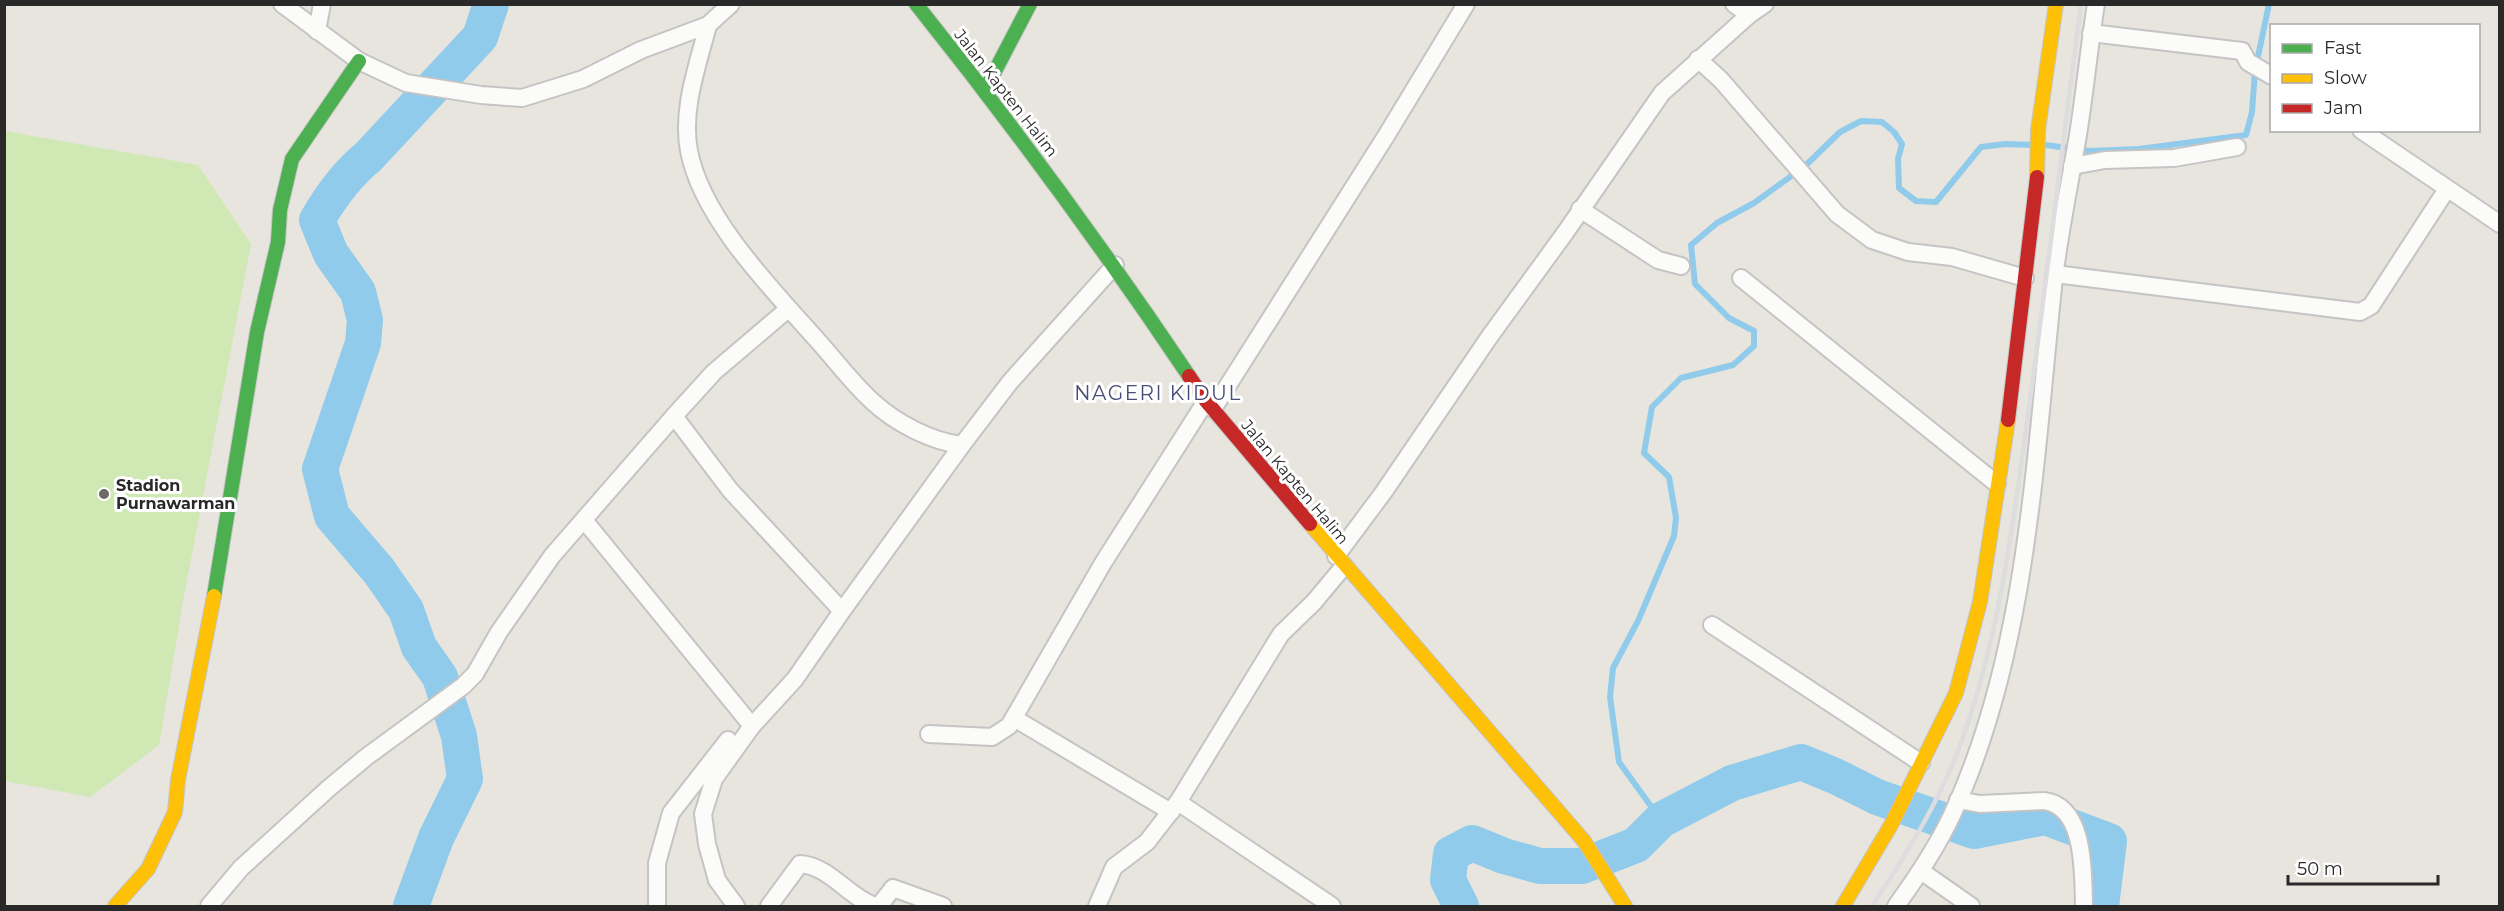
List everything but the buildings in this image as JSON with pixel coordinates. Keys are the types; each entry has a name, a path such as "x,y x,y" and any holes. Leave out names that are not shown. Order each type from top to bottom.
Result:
{"street":[{"path":"282,4 360,61 406,83 481,95 522,98 583,79 641,50 708,25 731,4"},
{"path":"317,31 322,4"},
{"name":"Jalan Kapten Halim","path":"916,4 985,90 1115,266 1210,405 1340,561 1584,841 1625,906"},
{"path":"985,90 1029,4"},
{"path":"929,734 992,737 1009,726 1103,563 1210,405 1386,136 1466,4"},
{"path":"1734,4 1749,15"},
{"path":"1096,906 1114,867 1147,842 1175,807 1281,634 1314,602 1383,493 1662,93 1698,59 1765,4"},
{"path":"1844,906 1891,825 1956,693 1980,602 2011,397 2040,162 2038,130 2056,4"},
{"path":"1896,906 1921,871 1955,808 1972,764 2000,675 2012,625 2028,517 2055,274 2074,161 2096,4"},
{"path":"708,25 687,119 689,151 698,180 721,225 788,309 873,403 893,418 925,434 946,443 963,445"},
{"path":"2091,33 2242,51 2248,62 2270,75"},
{"path":"1698,59 1721,80 1836,214 1872,240 1908,252 1952,256 2025,278"},
{"path":"115,906 148,869 175,812 178,780 205,649 257,332 278,242 280,210 292,159 360,61"},
{"path":"2364,132 2499,224"},
{"path":"2074,161 2174,158 2237,147"},
{"path":"2055,274 2360,312 2371,306 2447,189"},
{"path":"1580,209 1658,260 1681,266"},
{"path":"657,906 657,863 671,813 749,722 795,679 842,611 1010,382 1115,266"},
{"path":"1741,278 1997,484"},
{"path":"209,906 241,868 329,788 432,706 463,686 475,674 527,590 584,520 714,372 788,309"},
{"path":"674,416 730,490 842,611"},
{"path":"584,520 749,722"},
{"path":"1712,625 1921,763"},
{"path":"1014,718 1175,807 1332,906"},
{"path":"736,906 717,880 707,844 703,814 714,779 749,722"},
{"path":"1955,808 1980,804 2054,802 2064,808 2082,848 2084,906"},
{"path":"769,906 800,864 812,865 852,892 861,901 877,906 893,888 943,906"},
{"path":"1921,871 1971,906"}],"green space":[{"name":"Stadion Purnawarman","path":"4,131 198,165 251,244 183,601 159,745 90,797 5,781"}],"waterway":[{"path":"411,906 436,838 465,779 459,736 440,677 419,647 406,610 379,571 332,516 320,469 363,343 365,320 358,292 331,254 317,220 346,178 480,37 491,4"},
{"path":"2045,145 2091,151 2139,149 2246,135 2252,112 2255,71 2269,4"},
{"path":"1661,820 1619,762 1610,697 1613,668 1638,621 1674,536 1676,518 1669,477 1644,453 1652,407 1681,378 1733,365 1754,346 1754,331 1729,318 1695,284 1691,245 1717,223 1754,203 1805,166 1840,132 1861,121 1882,122 1894,132 1902,144 1898,159 1899,188 1916,201 1936,202 1981,147 2005,144 2035,145"},
{"path":"1461,906 1448,880 1451,854 1472,843 1504,856 1540,866 1582,866 1636,845 1661,820 1732,783 1801,762 1877,797 1974,831 2045,817 2109,841 2101,906"}],"railway":[{"path":"1872,906 1911,845 1945,782 1963,737 1987,658 2004,577 2017,496 2081,4"}],"traffic: fast":[{"path":"916,4 1056,187 1189,376"},
{"path":"985,90 1030,4"},
{"path":"214,596 257,332 278,242 280,210 292,159 359,61"}],"traffic: slow":[{"path":"2037,177 2038,130 2056,4"},
{"path":"1843,906 1891,825 1956,693 1980,602 2008,420"},
{"path":"1310,524 1584,841 1625,906"},
{"path":"115,906 148,869 175,812 178,780 214,596"}],"traffic: jam":[{"path":"2008,420 2037,177"},
{"path":"1189,376 1206,401 1310,524"}],"place":[{"name":"Stadion Purnawarman","path":"104,494"}],"district":[{"name":"NAGERI KIDUL","path":"1158,393"}]}
